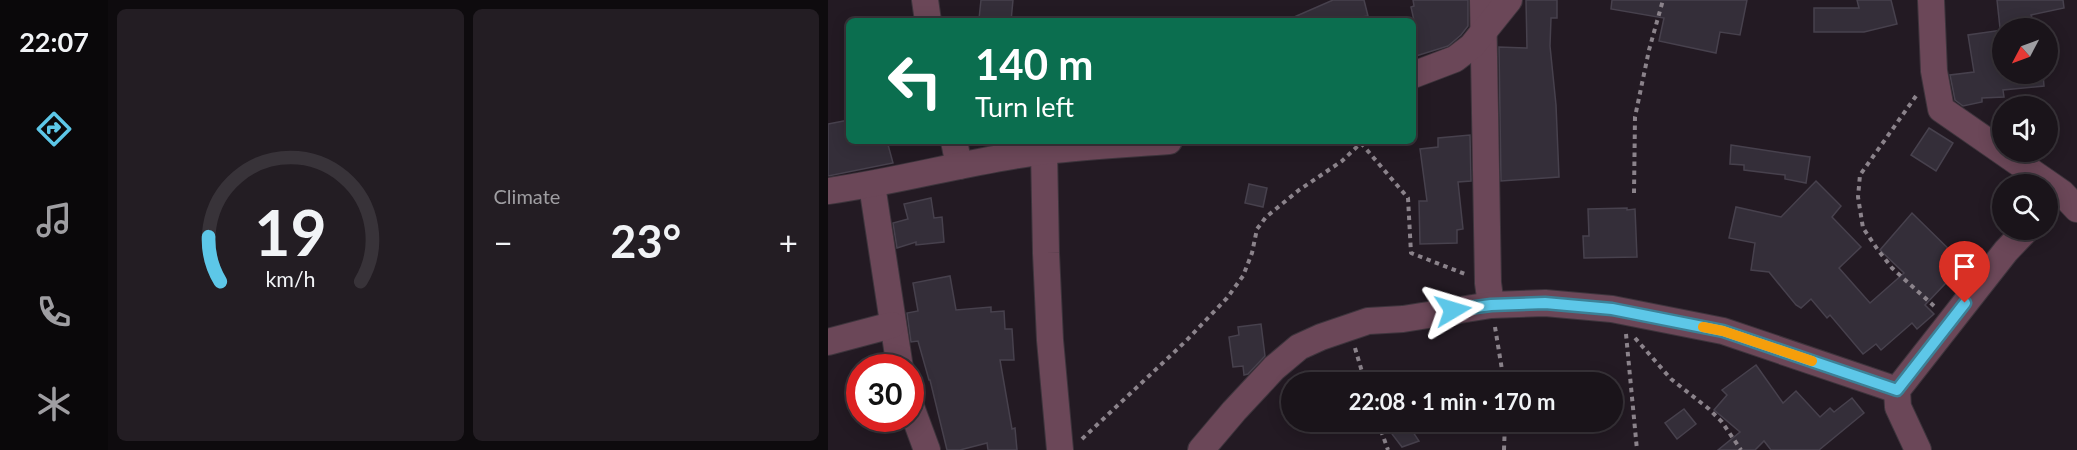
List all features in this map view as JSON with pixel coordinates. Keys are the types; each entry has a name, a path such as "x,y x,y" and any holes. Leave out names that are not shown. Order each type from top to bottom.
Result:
{"street":[{"path":"925,0 928,18"},
{"path":"1483,0 1490,294"},
{"path":"1416,74 1455,59 1472,46 1509,0"},
{"path":"1931,0 1934,71 1941,109 2062,203"},
{"path":"955,144 960,166"},
{"path":"828,191 872,185 1044,151 1132,144"},
{"path":"1044,151 1049,329 1069,446"},
{"path":"872,185 897,354"},
{"path":"1918,450 1898,406 1897,390 2016,240"},
{"path":"1201,450 1275,368 1299,348 1321,337 1368,321 1403,319 1490,294 1545,303 1612,309 1723,331 1897,390"},
{"path":"828,342 892,325"},
{"path":"920,432 927,450"}],"path":[{"path":"1634,194 1635,117 1649,50 1663,0"},
{"path":"1934,71 1860,175 1858,197 1863,228 1878,250 1892,268 1951,321"},
{"path":"1069,446 1186,341 1227,298 1243,276 1252,253 1257,229 1266,217 1299,190 1342,161 1360,144"},
{"path":"1364,144 1408,198 1411,253 1490,294 1502,372"},
{"path":"1637,450 1625,327 1671,380 1722,422 1741,450"},
{"path":"1349,328 1362,372"},
{"path":"1382,432 1388,450"},
{"path":"1504,450 1505,432"}],"building":[{"path":"981,0 1013,0 1011,18 979,18"},
{"path":"1333,0 1364,0 1368,16 1355,18 1292,18"},
{"path":"1413,0 1468,0 1468,26 1448,46 1416,56 1416,18 1413,18 1411,7 1414,6"},
{"path":"1526,0 1557,0 1557,18 1551,18 1550,46 1556,105 1559,177 1501,181 1499,47 1527,48"},
{"path":"1612,0 1747,0 1740,35 1720,32 1716,53 1659,41 1664,18 1611,9"},
{"path":"1857,0 1891,0 1897,24 1864,32 1814,32 1814,8 1859,8"},
{"path":"1997,0 2063,0 2064,8 2031,15 2032,18 1999,18"},
{"path":"1992,31 1992,84 2044,84 2044,86 2003,90 2004,96 1982,98 1982,102 1963,106 1955,100 1950,75 1974,72 1968,35"},
{"path":"846,121 846,144 888,144 893,163 828,176 828,124"},
{"path":"1929,128 1953,143 1936,171 1911,155"},
{"path":"1470,135 1471,181 1458,182 1463,229 1457,230 1457,243 1420,244 1419,201 1427,201 1420,149 1438,147 1438,138"},
{"path":"1731,145 1810,157 1806,183 1785,179 1785,175 1744,170 1744,165 1730,164"},
{"path":"1816,181 1841,206 1832,217 1861,247 1839,268 1870,303 1904,273 1880,250 1912,213 1964,264 1925,305 1934,314 1917,329 1912,323 1881,350 1876,344 1863,354 1830,315 1827,318 1811,299 1801,308 1796,305 1769,272 1751,270 1755,243 1729,238 1736,207 1781,217"},
{"path":"1249,184 1267,188 1263,207 1245,203"},
{"path":"931,198 934,218 942,217 944,242 916,245 916,242 897,248 893,223 908,219 904,204"},
{"path":"1627,208 1627,210 1635,209 1637,257 1584,258 1583,236 1589,236 1588,209"},
{"path":"950,276 956,310 991,307 991,312 1004,311 1005,329 1012,329 1014,360 1000,360 1012,429 1015,428 1017,450 988,450 987,443 960,450 947,450 924,362 924,354 922,354 918,341 911,342 907,313 918,311 913,283"},
{"path":"1261,324 1265,356 1248,374 1244,375 1243,366 1233,367 1229,337 1239,335 1238,327"},
{"path":"1756,365 1783,403 1796,391 1820,417 1830,408 1834,412 1852,398 1864,413 1819,450 1771,450 1764,441 1755,450 1718,450 1740,432 1714,410 1727,395 1722,390"},
{"path":"1684,409 1696,424 1677,439 1665,423"},
{"path":"1413,432 1419,441 1402,447 1392,434"}],"slow traffic":[{"path":"1703,327 1723,331 1812,361"}],"route":[{"path":"1453,310 1491,305 1545,303 1612,309 1723,331 1897,390 1965,303"}]}
